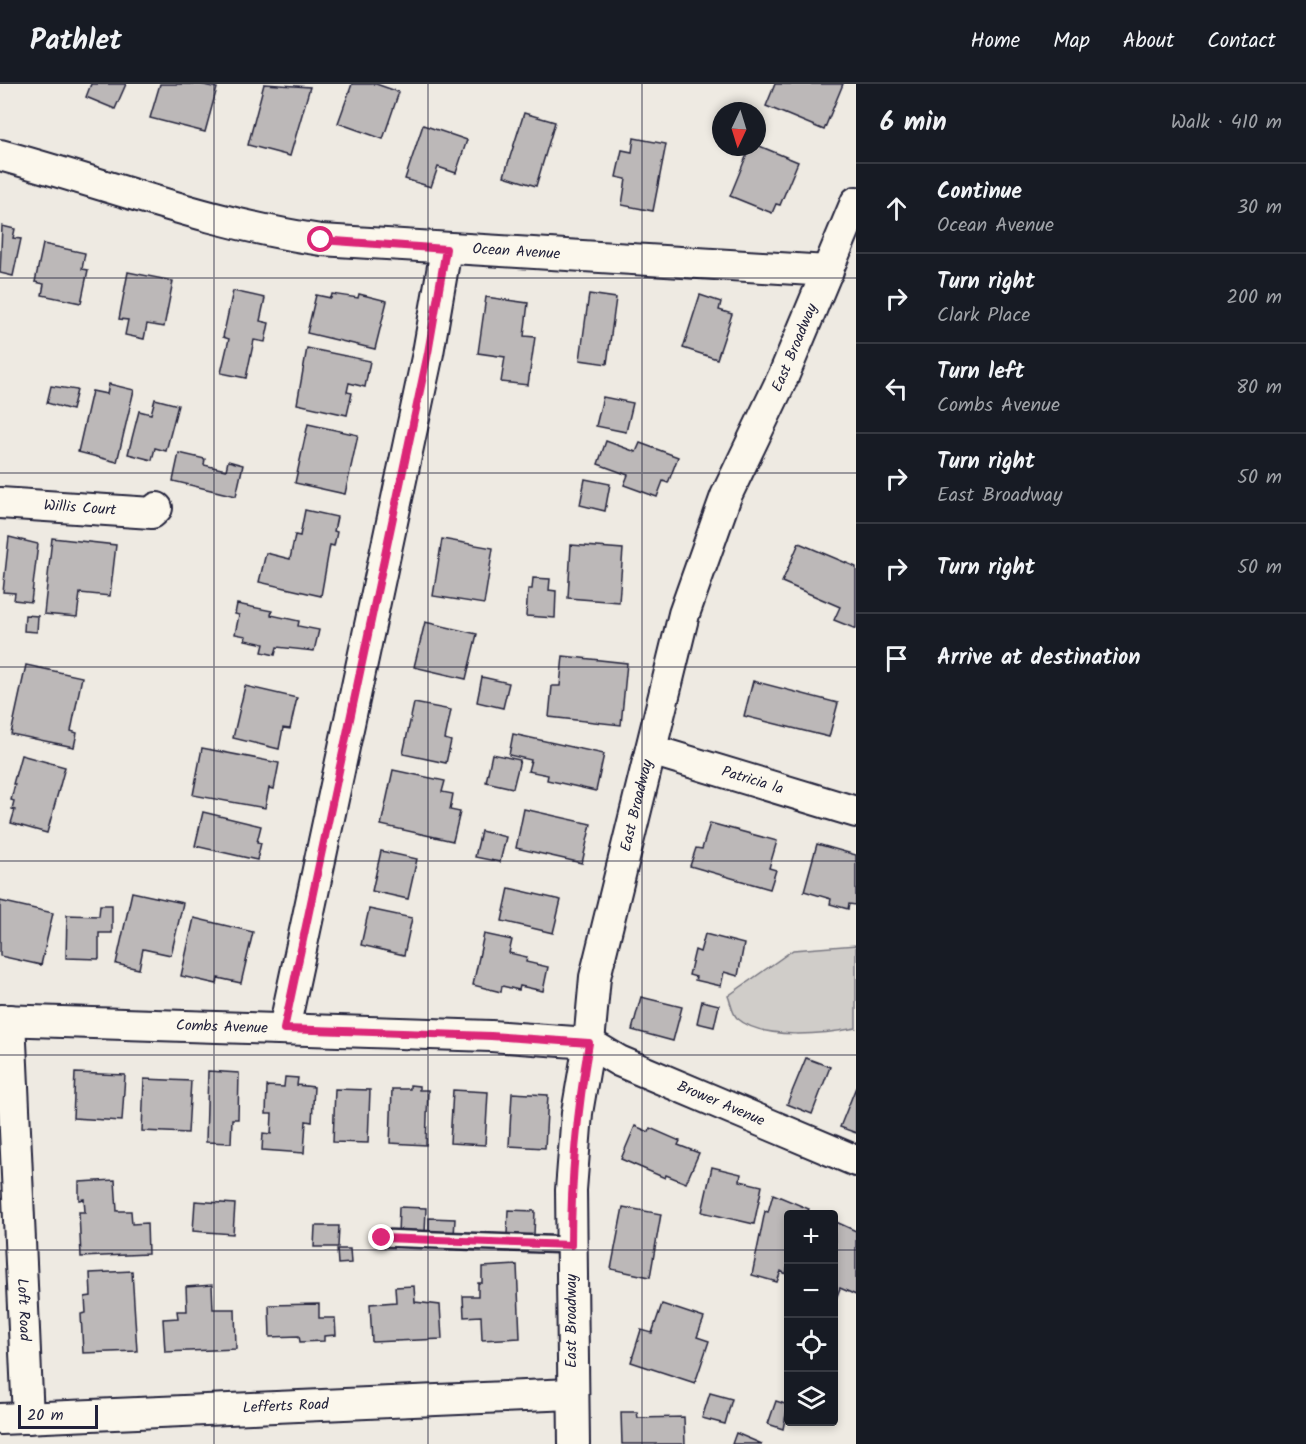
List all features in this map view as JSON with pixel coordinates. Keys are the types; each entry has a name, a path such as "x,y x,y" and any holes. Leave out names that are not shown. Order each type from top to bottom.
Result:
{"street":[{"name":"Ocean Avenue","path":"0,155 73,174 163,206 274,233 321,240 828,271"},
{"name":"East Broadway","path":"574,1444 571,1190 577,1113 589,1043 595,978 684,614 726,496 783,377 856,202"},
{"path":"284,1029 425,365 446,249"},
{"name":"Willis Court","path":"0,502 152,513 158,508"},
{"name":"Patricia la","path":"651,750 856,812"},
{"name":"Combs Avenue","path":"5,1020 491,1036 589,1043"},
{"name":"Loft Road","path":"5,1020 14,1418"},
{"name":"Brower Avenue","path":"589,1043 620,1061 856,1161"},
{"name":"Lefferts Road","path":"14,1418 572,1394"}],"lane":[{"path":"382,1238 571,1245"}],"shaded area":[{"path":"856,945 856,1028 811,1034 777,1033 748,1025 735,1016 728,996 793,950"}],"building":[{"path":"91,84 126,84 115,109 86,97"},
{"path":"160,84 200,84 217,88 205,132 150,118"},
{"path":"264,84 310,87 290,156 248,145"},
{"path":"352,84 376,84 399,92 383,139 338,123"},
{"path":"775,84 843,84 824,130 766,106"},
{"path":"524,113 555,122 536,186 504,176"},
{"path":"423,125 467,140 456,173 438,167 431,187 405,179"},
{"path":"634,138 666,144 653,211 622,205 626,179 616,177 622,150 632,152"},
{"path":"766,149 798,162 780,205 776,204 772,213 730,196 746,156 766,156"},
{"path":"2,226 15,229 13,238 21,239 13,276 0,273"},
{"path":"43,244 85,253 82,269 88,270 81,303 42,295 44,284 35,282"},
{"path":"128,272 173,281 164,327 147,324 144,339 125,335 128,320 119,319"},
{"path":"233,291 265,298 260,321 269,323 265,342 254,340 246,378 221,373 229,339 223,337"},
{"path":"332,294 358,298 359,294 387,301 375,349 307,333 316,295 331,298"},
{"path":"589,294 616,298 607,364 580,360"},
{"path":"700,295 721,302 719,310 732,314 717,359 683,348"},
{"path":"486,297 528,303 524,336 535,337 528,385 501,382 505,357 478,353"},
{"path":"307,348 370,361 365,387 349,383 347,392 352,393 347,415 297,404"},
{"path":"109,384 134,390 117,462 78,452 92,391 107,394"},
{"path":"51,386 77,390 72,410 47,403"},
{"path":"603,397 633,403 626,432 596,426"},
{"path":"155,399 178,405 166,451 155,448 152,460 128,454 139,411 151,414"},
{"path":"308,424 358,435 345,494 295,483"},
{"path":"606,441 636,452 640,443 678,457 668,483 663,481 657,497 624,485 628,475 598,464"},
{"path":"179,453 205,459 204,465 226,470 228,461 243,465 236,496 173,481"},
{"path":"585,479 610,484 605,511 580,505"},
{"path":"305,510 337,517 334,531 337,532 334,546 330,545 321,596 259,582 266,553 290,559 295,535 300,536"},
{"path":"9,537 38,544 31,602 14,600 15,593 3,592"},
{"path":"52,538 116,545 110,596 80,593 77,617 44,614"},
{"path":"442,539 493,548 484,604 433,596"},
{"path":"799,543 856,567 856,629 834,620 840,607 782,582"},
{"path":"571,545 623,549 619,602 568,598"},
{"path":"533,578 550,579 549,590 556,591 555,618 526,616 528,589 532,589"},
{"path":"237,604 272,611 271,615 299,621 298,626 319,630 314,651 277,647 275,655 262,652 264,644 245,640 246,636 235,634 239,615 235,614"},
{"path":"25,615 38,616 37,632 24,631"},
{"path":"425,622 477,634 466,679 414,667"},
{"path":"563,656 627,663 621,725 549,717 552,686 560,686"},
{"path":"26,665 82,677 71,731 77,733 74,747 11,734"},
{"path":"482,677 509,683 503,708 477,702"},
{"path":"753,681 838,703 829,737 744,716"},
{"path":"245,686 297,698 290,729 283,728 279,749 233,738"},
{"path":"414,703 451,710 445,739 451,741 446,763 403,754"},
{"path":"513,734 604,754 596,791 547,780 548,775 528,771 531,760 509,755"},
{"path":"202,748 279,763 274,789 269,788 265,808 193,795"},
{"path":"492,754 520,760 513,788 486,782"},
{"path":"21,755 65,767 47,833 11,823 15,810 12,809 14,801 11,800 15,784 13,784"},
{"path":"393,770 445,781 442,792 453,794 450,810 460,812 453,841 381,825"},
{"path":"524,809 591,824 582,863 516,848"},
{"path":"203,812 261,826 257,842 261,843 257,860 195,846"},
{"path":"710,823 777,841 769,868 776,870 770,889 690,866 696,848 702,849"},
{"path":"481,831 506,837 500,862 475,857"},
{"path":"817,844 856,855 856,905 849,904 848,909 830,904 831,899 804,891"},
{"path":"381,851 417,859 408,899 372,891"},
{"path":"509,888 561,900 553,933 502,921"},
{"path":"132,892 183,903 171,955 143,949 139,969 116,964"},
{"path":"0,901 53,913 41,965 0,956"},
{"path":"100,905 112,905 112,933 99,933 99,959 66,958 67,915 99,916"},
{"path":"369,909 412,918 404,955 361,945"},
{"path":"194,918 253,932 241,983 218,978 217,984 181,976"},
{"path":"484,934 512,940 509,953 527,957 526,962 548,967 543,991 520,986 519,990 502,986 501,992 473,985"},
{"path":"705,934 744,944 738,976 724,972 721,986 695,980 696,977 689,975 695,950 700,952"},
{"path":"641,997 682,1007 673,1041 632,1030"},
{"path":"702,1001 719,1005 714,1027 697,1023"},
{"path":"806,1058 830,1067 812,1114 787,1104"},
{"path":"208,1071 239,1073 238,1119 232,1119 231,1143 206,1142"},
{"path":"75,1073 125,1075 122,1121 73,1118"},
{"path":"285,1077 298,1078 297,1085 314,1087 312,1122 306,1121 304,1153 262,1150 263,1133 271,1134 272,1114 266,1114 267,1086 284,1087"},
{"path":"144,1079 191,1081 188,1133 142,1131"},
{"path":"410,1085 419,1086 419,1090 428,1090 426,1145 390,1143 392,1089 410,1089"},
{"path":"856,1087 856,1133 840,1127"},
{"path":"335,1089 370,1090 368,1143 333,1142"},
{"path":"453,1090 488,1092 485,1145 450,1143"},
{"path":"512,1093 548,1095 545,1148 509,1146"},
{"path":"635,1126 649,1132 650,1128 680,1141 678,1145 699,1153 686,1183 666,1175 665,1178 621,1159"},
{"path":"712,1167 741,1174 740,1181 762,1186 754,1224 702,1212"},
{"path":"115,1180 117,1211 131,1211 132,1224 147,1223 148,1254 81,1257 79,1212 85,1212 84,1199 79,1200 79,1182"},
{"path":"773,1194 809,1209 784,1210 784,1273 781,1271 777,1282 752,1275 765,1211 768,1212"},
{"path":"195,1201 235,1204 233,1234 193,1231"},
{"path":"399,1207 426,1208 425,1234 398,1234"},
{"path":"623,1207 661,1214 650,1277 611,1269"},
{"path":"508,1210 535,1211 534,1235 507,1234"},
{"path":"429,1218 455,1219 454,1236 429,1235"},
{"path":"838,1223 856,1231 856,1295 840,1288 838,1294"},
{"path":"315,1226 339,1226 338,1247 314,1247"},
{"path":"337,1249 350,1249 351,1263 338,1264"},
{"path":"517,1265 520,1338 482,1340 481,1316 464,1317 463,1296 478,1296 478,1283 482,1283 482,1267"},
{"path":"132,1271 137,1351 83,1353 81,1314 86,1313 85,1297 91,1296 90,1273"},
{"path":"212,1285 213,1309 235,1309 236,1349 165,1352 163,1319 178,1318 177,1311 187,1311 186,1287"},
{"path":"414,1286 415,1302 440,1305 442,1339 372,1342 370,1304 396,1302 395,1287"},
{"path":"319,1304 319,1318 335,1318 336,1335 324,1336 324,1341 300,1342 299,1336 270,1337 269,1305"},
{"path":"662,1304 704,1318 697,1337 709,1341 695,1383 631,1362 641,1330 652,1333"},
{"path":"710,1393 732,1399 725,1424 702,1418"},
{"path":"776,1401 784,1404 783,1429 768,1424"},
{"path":"621,1412 637,1412 638,1418 684,1417 685,1444 622,1444"},
{"path":"736,1433 762,1444 732,1444"}],"route":[{"path":"321,240 446,249 428,353 284,1029 491,1036 589,1043 577,1113 571,1190 571,1245 382,1238"}]}
